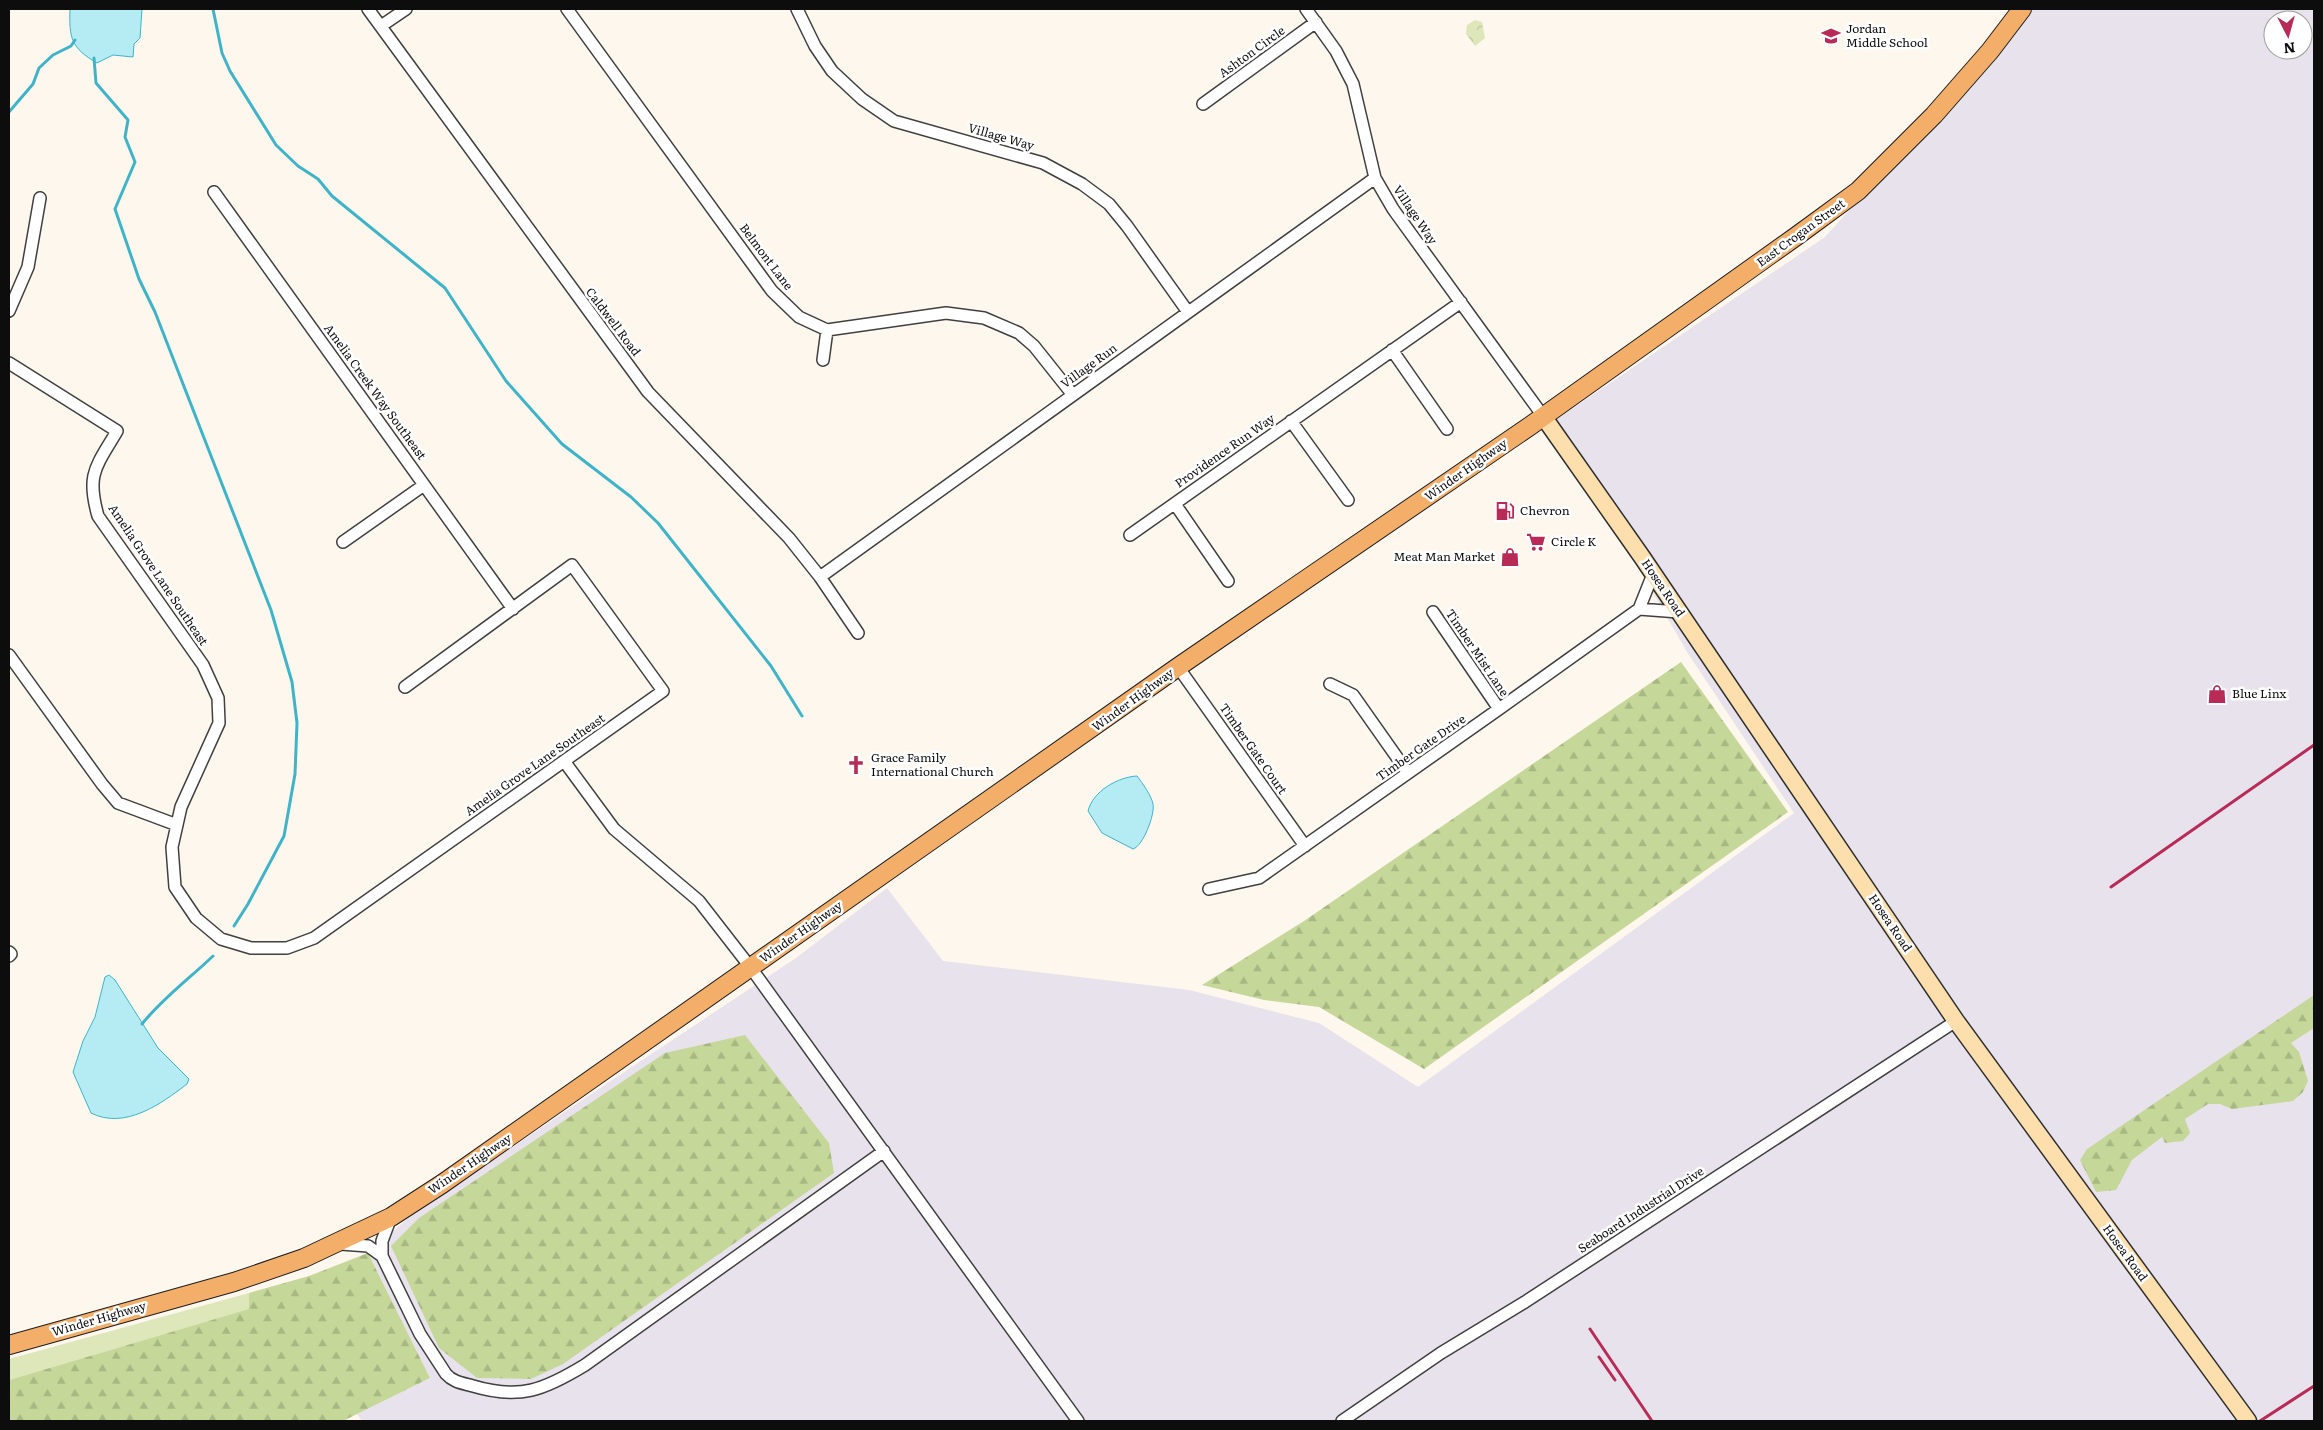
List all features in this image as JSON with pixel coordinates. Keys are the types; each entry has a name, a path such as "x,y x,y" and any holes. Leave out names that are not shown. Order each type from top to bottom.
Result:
{"main road":[{"name":"East Crogan Street","path":"1543,416 1858,191 1934,115 1990,51 2022,9"},
{"name":"Winder Highway","path":"9,1345 234,1282 304,1258 391,1217 442,1184 1178,667 1543,416"}],"street":[{"name":"Caldwell Road","path":"368,9 648,392 782,531 820,577 858,633"},
{"path":"380,26 406,9"},
{"name":"Belmont Lane","path":"567,9 772,291 799,317 827,330"},
{"name":"Village Way","path":"797,9 815,46 832,71 862,99 894,120 1043,163 1082,184 1109,204 1127,226 1188,312"},
{"name":"Village Way","path":"1306,9 1336,51 1352,84 1375,178 1393,209 1543,416"},
{"name":"Ashton Circle","path":"1203,104 1316,22"},
{"name":"Village Run","path":"820,577 1375,178"},
{"name":"Amelia Creek Way Southeast","path":"214,192 513,609"},
{"path":"9,311 28,267 40,198"},
{"name":"Providence Run Way","path":"1130,535 1461,302"},
{"path":"823,360 827,330 946,313 984,318 1019,333 1034,346 1073,395"},
{"path":"1392,350 1447,428"},
{"name":"Amelia Grove Lane Southeast","path":"9,363 117,431 95,468 91,492 98,516 204,666 218,698 219,723 181,807 172,847 175,887 196,918 221,939 251,948 287,948 314,938 663,691 572,565 405,688"},
{"name":"Hosea Road","path":"1543,416 1654,574 1956,1022 2248,1421"},
{"name":"Providence Run Way","path":"1292,421 1348,500"},
{"path":"343,542 424,485"},
{"name":"Providence Run Way","path":"1174,504 1228,581"},
{"path":"1654,574 1639,609 1679,612"},
{"name":"Timber Gate Drive","path":"1209,889 1259,878 1639,609"},
{"name":"Timber Mist Lane","path":"1433,612 1499,709"},
{"path":"9,656 102,784 118,803 177,825"},
{"name":"Timber Gate Court","path":"1178,667 1305,846"},
{"path":"1330,684 1353,695 1408,773"},
{"path":"564,761 614,829 700,901 884,1151 1078,1421"},
{"name":"Seaboard Industrial Drive","path":"1342,1421 1441,1353 1537,1295 1956,1022"},
{"path":"336,1244 360,1244 374,1249 382,1256 420,1334 450,1380 503,1393 537,1390 585,1365 884,1151"},
{"path":"382,1256 384,1232 391,1217"}],"shaded area":[{"path":"2030,9 2314,9 2314,1421 362,1421 357,1414 430,1378 368,1253 407,1219 796,958 887,888 943,961 1189,990 1319,1023 1418,1087 1794,813 1687,652 1620,535 1541,430 1825,237"}],"green space":[{"path":"1475,20 1482,22 1485,38 1475,46 1466,34 1467,25"},
{"path":"1681,662 1788,812 1424,1069 1319,1007 1264,1000 1202,985 1304,921"},
{"path":"2314,995 2314,1028 2291,1043 2299,1052 2308,1081 2303,1092 2293,1101 2232,1109 2220,1104 2208,1104 2185,1119 2190,1133 2183,1141 2165,1143 2162,1137 2132,1160 2116,1190 2096,1192 2080,1160 2087,1149"},
{"path":"745,1035 829,1143 834,1173 563,1364 531,1379 477,1378 439,1348 391,1246 419,1218 665,1053"},
{"path":"368,1253 430,1378 343,1421 9,1421 9,1380 249,1309 249,1293 309,1276"},
{"path":"249,1293 250,1309 9,1380 9,1359"}],"water":[{"path":"70,9 142,9 140,38 134,44 133,57 113,55 97,63 88,58 73,41 70,28"},
{"path":"1137,776 1150,797 1153,809 1150,822 1141,842 1133,849 1102,833 1088,811 1095,797 1107,786 1122,779"},
{"path":"109,975 115,980 158,1048 189,1079 187,1084 166,1099 129,1117 104,1117 91,1113 73,1072 83,1041 95,1017 105,977"}],"waterway":[{"path":"213,9 222,53 230,71 276,145 298,166 318,179 332,196 445,288 506,381 562,444 631,497 658,523 771,666 802,716"},
{"path":"9,112 33,84 39,68 53,55 71,46 75,40"},
{"path":"94,58 96,83 128,120 125,137 135,162 115,209 139,279 155,312 271,610 292,682 297,723 295,774 284,836 248,904 234,926"},
{"path":"142,1024 167,997 213,956"}],"railway":[{"path":"2111,887 2314,745"},
{"path":"1590,1329 1652,1421"},
{"path":"1599,1357 1615,1380"},
{"path":"2260,1421 2314,1386"}],"place":[{"name":"Jordan Middle School","path":"1831,36"},
{"name":"Chevron","path":"1505,511"},
{"name":"Circle K","path":"1536,542"},
{"name":"Meat Man Market","path":"1510,557"},
{"name":"Blue Linx","path":"2217,694"},
{"name":"Grace Family International Church","path":"856,765"}]}
